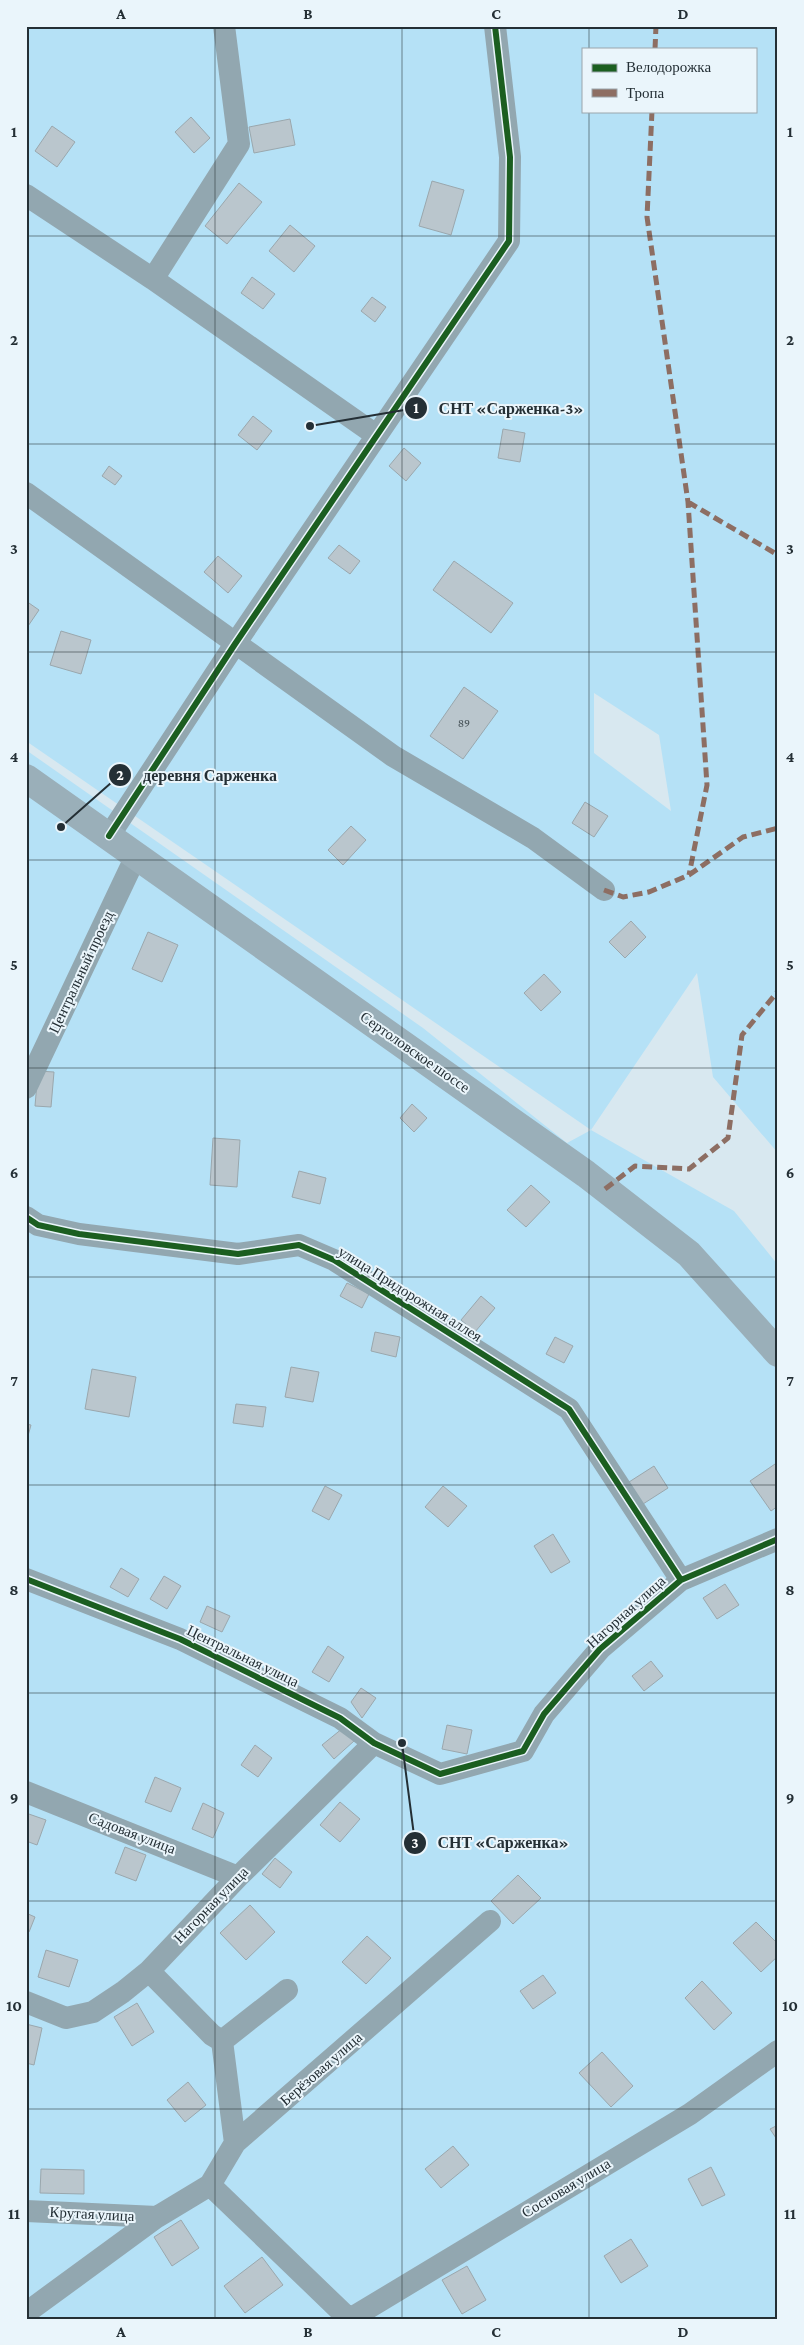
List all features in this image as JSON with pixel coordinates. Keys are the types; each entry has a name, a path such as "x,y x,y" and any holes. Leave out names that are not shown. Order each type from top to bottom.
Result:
{"main road":[{"name":"Сертоловское шоссе","path":"26,778 586,1174 689,1254 778,1353"}],"street":[{"path":"152,279 239,144 224,26"},
{"path":"109,836 235,644 509,241 510,156 495,26"},
{"path":"26,195 152,279 376,435"},
{"path":"26,492 393,756 534,838 604,890"},
{"name":"Центральный проезд","path":"26,1088 136,856"},
{"name":"улица Придорожная аллея","path":"26,1217 38,1226 79,1234 238,1254 298,1245 334,1260 569,1409 680,1580"},
{"name":"Нагорная улица","path":"440,1774 523,1751 544,1714 600,1650 680,1580 778,1539"},
{"name":"Центральная улица","path":"26,1579 180,1639 340,1718 374,1743 440,1774"},
{"name":"Нагорная улица","path":"26,2002 66,2018 93,2012 123,1992 148,1971 238,1876 374,1743"},
{"name":"Садовая улица","path":"26,1792 238,1876"},
{"name":"Берёзовая улица","path":"26,2312 157,2217 210,2185 235,2143 490,1921"},
{"path":"148,1971 212,2035 222,2041"},
{"path":"222,2041 287,1990"},
{"path":"222,2041 235,2143"},
{"name":"Сосновая улица","path":"350,2319 690,2114 778,2050"},
{"path":"210,2185 350,2319"},
{"name":"Крутая улица","path":"26,2211 157,2217"}],"shaded area":[{"path":"26,26 778,26 778,1153 713,1077 697,973 591,1130 26,741","holes":["594,693 659,735 671,811 594,753"]},
{"path":"26,750 423,1028 567,1143 591,1130 734,1211 778,1265 778,2319 26,2319"}],"building":[{"path":"191,117 210,138 194,153 175,132"},
{"path":"290,119 295,145 254,153 249,127"},
{"path":"52,126 75,142 57,167 35,151"},
{"path":"432,181 464,190 451,235 419,226"},
{"path":"239,183 262,202 227,244 205,226"},
{"path":"290,225 315,246 294,272 269,251"},
{"path":"252,277 275,294 263,309 241,293"},
{"path":"372,297 386,307 375,322 361,311"},
{"path":"253,416 272,431 257,450 238,435"},
{"path":"503,429 525,433 520,462 498,458"},
{"path":"404,448 421,463 406,481 389,466"},
{"path":"109,466 122,476 115,485 102,476"},
{"path":"339,545 360,561 350,574 328,558"},
{"path":"218,556 242,576 228,593 204,572"},
{"path":"454,561 513,603 491,633 433,590"},
{"path":"26,601 39,610 26,629"},
{"path":"61,631 91,640 81,674 50,665"},
{"path":"464,687 498,711 463,759 430,736"},
{"path":"585,802 608,816 594,837 572,823"},
{"path":"351,826 366,840 343,865 328,850"},
{"path":"631,921 646,937 625,958 609,942"},
{"path":"148,932 178,945 162,982 132,969"},
{"path":"544,974 561,992 541,1011 524,993"},
{"path":"38,1071 54,1072 51,1107 35,1106"},
{"path":"412,1104 427,1118 414,1132 400,1118"},
{"path":"213,1138 240,1140 237,1187 210,1185"},
{"path":"299,1171 326,1178 320,1204 292,1197"},
{"path":"531,1185 550,1202 526,1227 507,1210"},
{"path":"347,1283 369,1294 362,1308 340,1296"},
{"path":"481,1296 495,1308 475,1332 461,1320"},
{"path":"375,1332 400,1337 396,1357 371,1351"},
{"path":"555,1337 573,1346 564,1363 546,1354"},
{"path":"291,1367 319,1372 313,1402 285,1397"},
{"path":"92,1369 136,1377 129,1417 85,1409"},
{"path":"236,1404 266,1407 263,1427 233,1423"},
{"path":"26,1424 31,1425 26,1443"},
{"path":"778,1462 778,1506 771,1511 750,1481"},
{"path":"654,1466 668,1488 643,1504 629,1482"},
{"path":"325,1486 342,1495 329,1520 312,1511"},
{"path":"443,1486 467,1506 448,1527 425,1507"},
{"path":"553,1534 570,1562 551,1573 534,1546"},
{"path":"121,1568 139,1579 128,1597 110,1587"},
{"path":"164,1576 181,1586 167,1609 150,1599"},
{"path":"725,1584 739,1605 717,1619 703,1598"},
{"path":"207,1606 230,1616 222,1632 200,1622"},
{"path":"328,1646 344,1657 329,1682 312,1672"},
{"path":"651,1661 663,1676 644,1691 632,1676"},
{"path":"361,1688 376,1698 362,1718 351,1702"},
{"path":"447,1725 472,1730 467,1754 442,1749"},
{"path":"343,1728 354,1741 334,1759 322,1745"},
{"path":"255,1745 272,1758 258,1777 241,1765"},
{"path":"155,1777 181,1788 171,1812 145,1802"},
{"path":"340,1802 360,1819 340,1842 320,1825"},
{"path":"203,1803 224,1813 213,1838 192,1829"},
{"path":"26,1813 46,1820 37,1845 26,1841"},
{"path":"125,1847 146,1855 136,1881 115,1873"},
{"path":"275,1858 292,1872 280,1888 262,1874"},
{"path":"518,1875 541,1898 513,1924 491,1901"},
{"path":"250,1905 275,1932 246,1960 220,1933"},
{"path":"26,1913 35,1917 29,1932 26,1931"},
{"path":"756,1922 778,1944 778,1956 761,1972 733,1943"},
{"path":"367,1936 391,1958 366,1984 342,1962"},
{"path":"46,1950 78,1960 69,1987 38,1977"},
{"path":"543,1975 556,1993 533,2009 520,1991"},
{"path":"702,1981 732,2013 714,2030 685,1998"},
{"path":"137,2003 154,2032 132,2046 114,2017"},
{"path":"26,2024 42,2028 34,2065 26,2063"},
{"path":"602,2052 633,2086 611,2107 579,2073"},
{"path":"188,2082 206,2105 185,2122 167,2100"},
{"path":"778,2125 778,2141 770,2129"},
{"path":"453,2146 469,2165 441,2188 425,2169"},
{"path":"711,2167 725,2195 702,2206 688,2179"},
{"path":"41,2169 84,2170 84,2194 40,2193"},
{"path":"181,2220 199,2248 172,2266 154,2237"},
{"path":"631,2239 648,2266 621,2283 604,2256"},
{"path":"262,2257 283,2285 245,2313 224,2286"},
{"path":"467,2266 486,2300 462,2314 442,2280"}],"marked path":[{"path":"655,48 656,26"},
{"path":"652,112 647,217 688,502 707,785 689,875"},
{"path":"688,502 778,555"},
{"path":"604,890 623,897 649,892 689,875 743,837 778,828"},
{"path":"605,1189 635,1166 689,1169 728,1138 742,1035 778,991"}],"cycle path":[{"path":"109,836 235,644 509,241 510,157 495,26"},
{"path":"26,1217 38,1225 79,1234 238,1254 299,1245 334,1260 569,1409 681,1580"},
{"path":"26,1579 180,1639 340,1718 374,1743 440,1774 523,1751 544,1714 600,1649 681,1580 778,1539"}],"place":[{"name":"СНТ «Сарженка-3»","path":"310,426"},
{"name":"деревня Сарженка","path":"61,827"},
{"name":"СНТ «Сарженка»","path":"402,1743"}]}
